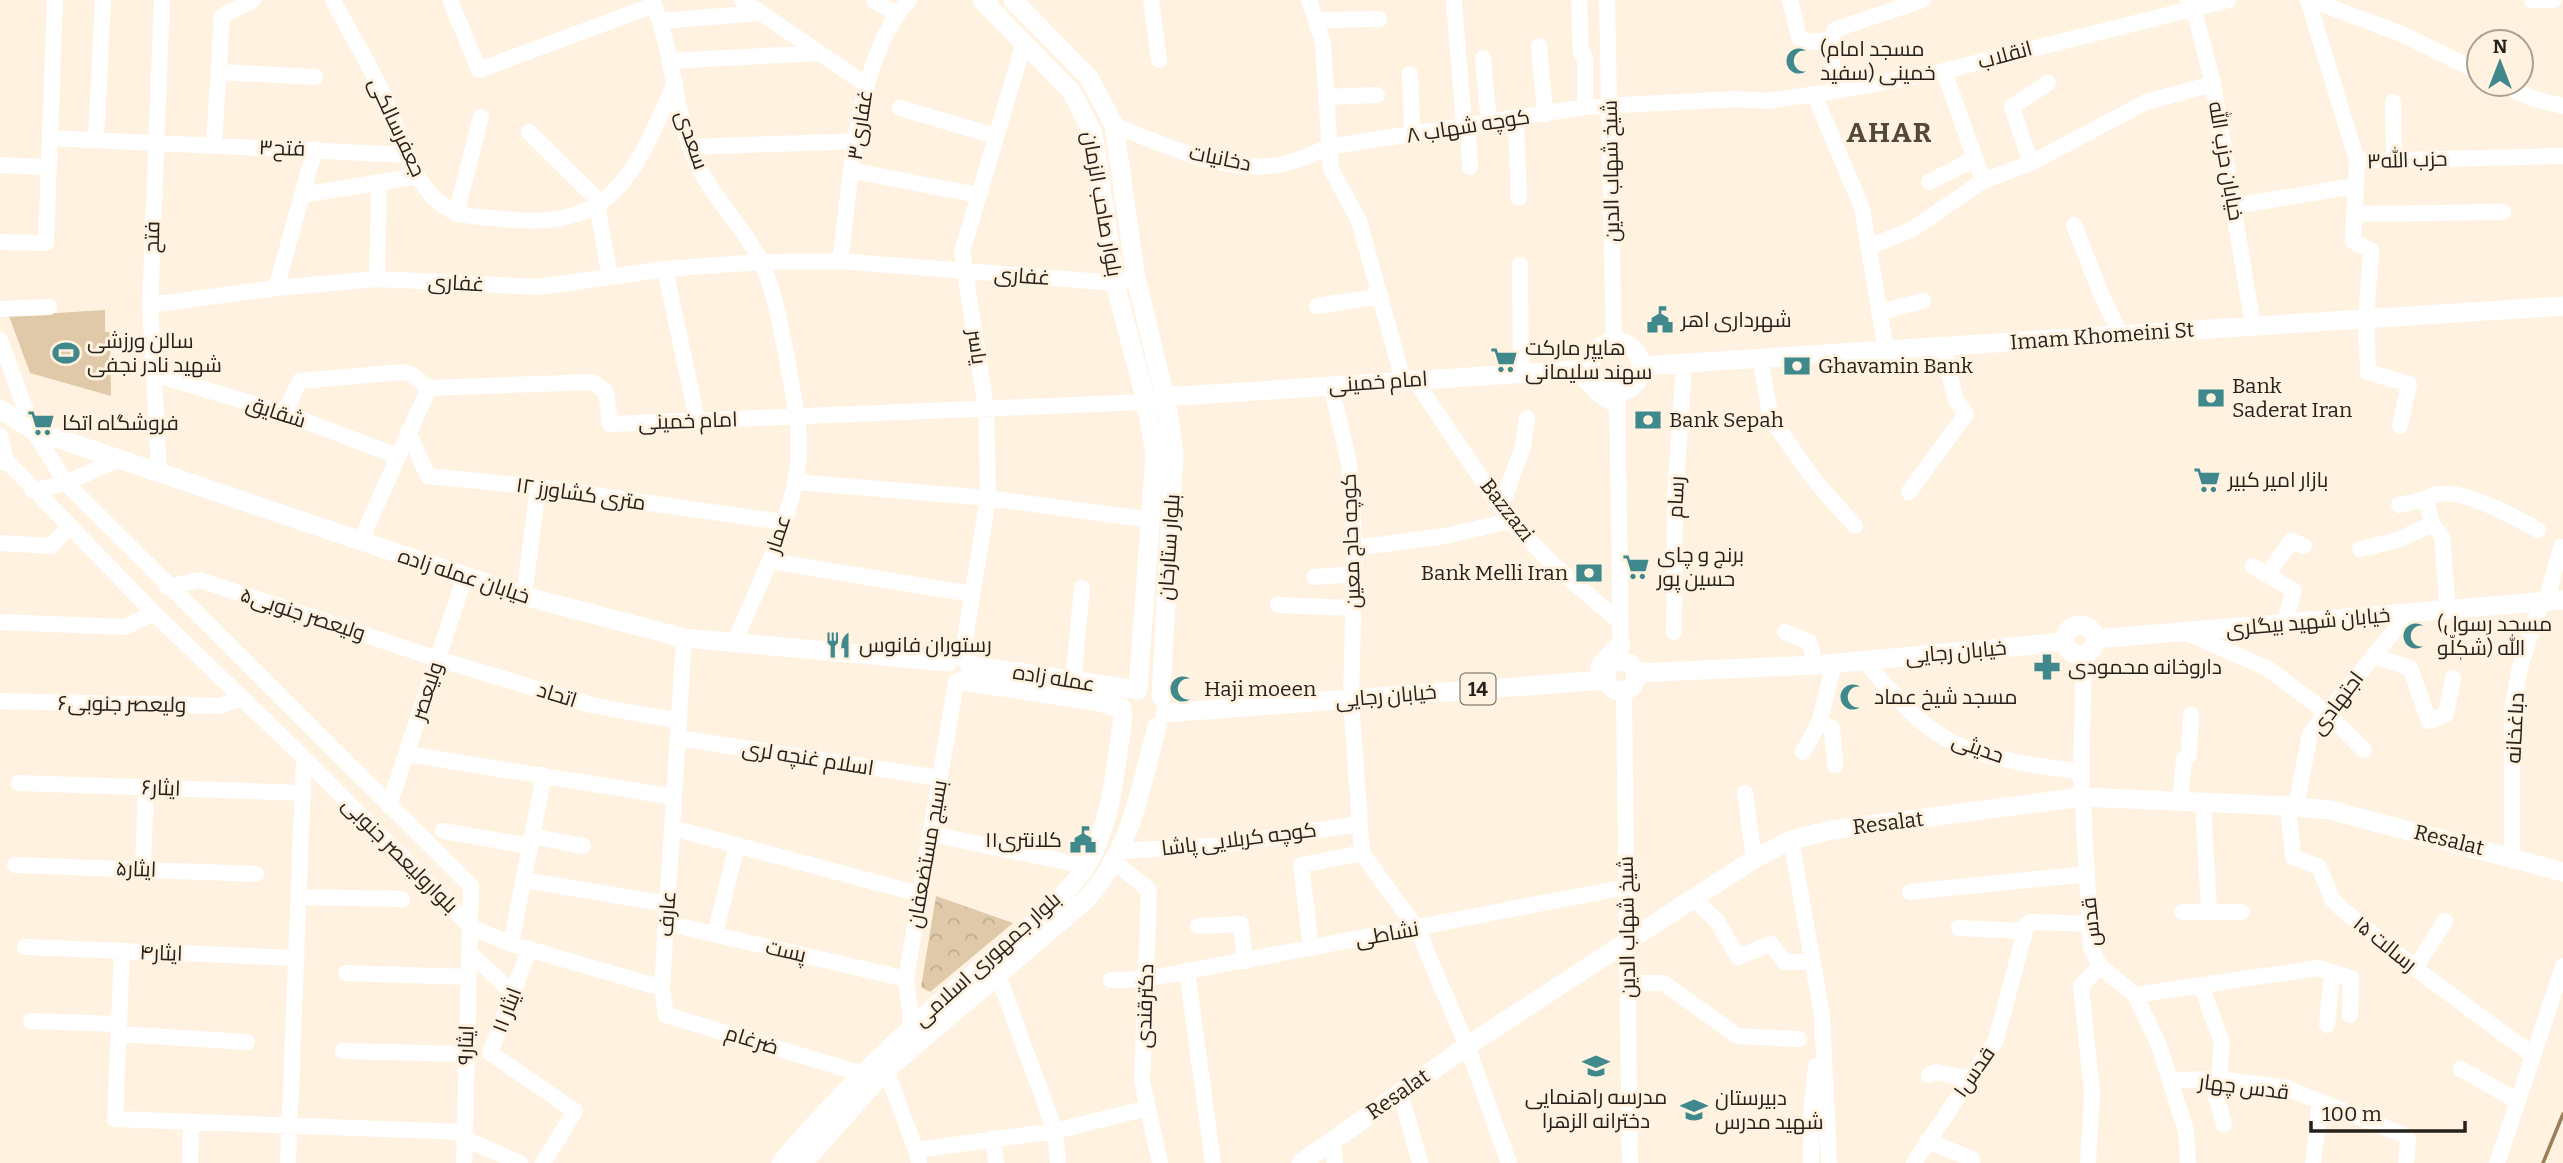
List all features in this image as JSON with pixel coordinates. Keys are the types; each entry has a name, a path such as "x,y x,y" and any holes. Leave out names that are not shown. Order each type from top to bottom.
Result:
{"main road":[{"name":"بلوار صاحب الزمان","path":"982,0 1072,92 1093,133 1115,283 1156,400"},
{"name":"بلوار صاحب الزمان","path":"1013,0 1089,78 1114,125 1156,400"},
{"name":"Imam Khomeini St","path":"1640,366 2563,306"},
{"path":"1614,342 1622,343 1635,351 1640,366 1637,380 1617,399 1583,369 1600,348 1614,342"},
{"name":"امام خمینی","path":"1156,400 1331,385 1583,369"},
{"name":"بلوار ستارخان","path":"1138,690 1151,520 1156,400"},
{"name":"بلوار ستارخان","path":"1156,400 1174,452 1173,524 1161,712"},
{"name":"خیابان عمله زاده","path":"0,409 33,430 524,596 684,638 960,670"},
{"name":"خیابان شهید بیگلری","path":"2090,647 2184,632 2550,602"},
{"path":"2079,625 2088,627 2090,647 2070,651 2066,642 2067,632 2079,625"},
{"name":"خیابان رجایی","path":"1625,650 1825,664 2066,642"},
{"path":"1625,650 1634,685 1624,692 1612,689 1597,679 1625,650"},
{"name":"عمله زاده","path":"960,670 1138,690"},
{"name":"عمله زاده","path":"960,670 1095,701 1123,712"},
{"name":"خیابان رجایی","path":"1161,712 1597,679"},
{"path":"1146,689 1161,712 1141,732 1127,724 1123,712 1130,693 1146,689"},
{"name":"بلوار جمهوری اسلامی","path":"781,1163 820,1116 912,1026 1034,920 1086,866 1107,811 1123,712"},
{"name":"بلوار جمهوری اسلامی","path":"803,1163 886,1070 1087,899 1118,857 1135,816 1161,712"},
{"name":"Resalat","path":"1301,1163 1467,1046 1754,859 1791,840 1831,830 2082,797 2292,806 2330,810 2563,872"}],"street":[{"path":"0,242 46,243 54,0"},
{"path":"96,140 103,0"},
{"name":"فتح","path":"159,473 150,305 162,0"},
{"path":"214,145 222,16 253,0"},
{"name":"جعفرسالکی","path":"333,0 382,92 418,176 435,199 456,214"},
{"name":"سعدی","path":"450,0 479,70 653,2 661,21 691,147 700,169 761,262"},
{"path":"742,0 865,84"},
{"path":"874,0 896,14"},
{"name":"غفاری۳","path":"840,261 865,84 896,14 909,0"},
{"path":"1151,0 1159,60"},
{"name":"Bazzazi","path":"1309,0 1323,43 1331,169 1359,221 1408,380 1506,514 1557,568 1625,650"},
{"path":"1579,0 1581,53 1585,58 1585,107"},
{"name":"شیخ شهاب الدین","path":"1607,0 1614,342"},
{"path":"1790,0 1799,38 1810,42 1829,40"},
{"path":"1836,91 1829,40 1836,29 1923,0"},
{"name":"انقلاب","path":"1609,105 1735,99 1768,101 1836,91 1944,71 2190,3 2228,0"},
{"path":"2357,161 2310,0 2343,6 2465,65"},
{"path":"2532,0 2554,0"},
{"path":"1454,1 1469,167"},
{"name":"خیابان حزب الله","path":"2190,3 2213,84 2253,326"},
{"path":"661,21 758,13"},
{"path":"1316,20 1378,19"},
{"name":"یاسر","path":"960,670 988,498 986,408 962,252 1024,43"},
{"path":"1539,46 1545,114"},
{"path":"670,61 818,53"},
{"path":"1483,58 1489,122"},
{"path":"1944,71 1983,181"},
{"path":"218,72 316,77"},
{"path":"1410,74 1412,134"},
{"path":"481,117 456,214 543,223 576,215 599,204 620,188 634,168 675,83"},
{"path":"2031,163 2012,107 2048,83"},
{"path":"1868,247 1910,230 1983,181 2031,163 2146,102 2213,84"},
{"path":"1814,94 1862,208 1886,350"},
{"path":"1325,97 1377,95"},
{"path":"2531,98 2563,106"},
{"path":"2393,102 2394,160"},
{"name":"کوچه شهاب ۸","path":"1328,147 1609,105"},
{"path":"900,108 995,136"},
{"path":"1516,118 1519,198"},
{"name":"دخانیات","path":"1114,125 1188,154 1250,167 1287,163 1328,147"},
{"path":"528,132 599,204 610,277"},
{"name":"فتح۳","path":"50,138 408,155"},
{"path":"691,147 857,141"},
{"path":"276,288 314,149"},
{"name":"حزب الله۳","path":"2235,206 2355,186 2357,161 2563,156"},
{"path":"1929,182 1975,159"},
{"path":"0,165 48,167"},
{"path":"853,171 978,195"},
{"path":"302,195 418,176"},
{"path":"377,279 379,182"},
{"path":"2355,186 2353,241 2371,251 2366,319 2368,372 2409,384 2400,426"},
{"path":"2354,214 2503,212"},
{"path":"2074,225 2099,292 2121,335"},
{"name":"غفاری","path":"150,305 276,288 377,279 539,287 665,269 761,262 840,261 1115,283 1136,278"},
{"path":"761,262 778,314 797,418"},
{"path":"1520,265 1521,372"},
{"path":"665,269 697,420"},
{"path":"1317,306 1380,296"},
{"path":"1880,312 1923,301"},
{"path":"0,309 49,307"},
{"name":"بلوارولیعصر جنوبی","path":"0,340 33,430 66,483 167,587 471,886 471,927"},
{"path":"1909,492 1966,414 1955,398 1943,346"},
{"path":"1760,358 1771,419 1816,482 1855,526"},
{"name":"رسام","path":"1674,632 1675,498 1684,363"},
{"path":"284,413 300,381 402,372 411,374 429,388 360,542"},
{"name":"شقایق","path":"154,374 284,413 397,456"},
{"name":"امام خمینی","path":"429,388 593,382 606,392 610,424 797,418 1156,400"},
{"name":"کوچه حاج معین","path":"1331,385 1349,463 1355,548 1351,699 1362,853"},
{"path":"1617,399 1625,650"},
{"name":"عمار","path":"734,643 770,561 795,482 799,450 797,418"},
{"path":"1355,548 1445,536 1506,514 1527,419"},
{"name":"۱۲ متری کشاورز","path":"408,432 428,475 538,487 782,522"},
{"path":"0,436 2,459"},
{"name":"بلوارولیعصر جنوبی","path":"2,459 471,927"},
{"path":"33,491 66,483 119,459"},
{"path":"795,482 988,498 1151,520"},
{"path":"524,596 538,487"},
{"path":"2399,505 2426,501 2432,495 2455,494 2500,509 2538,530"},
{"path":"2426,501 2432,524 2442,536 2448,611"},
{"path":"2360,549 2398,540 2432,524"},
{"path":"0,543 51,546 69,527"},
{"path":"2268,574 2291,541 2304,546"},
{"name":"دباغخانه","path":"2512,857 2512,710 2520,667 2550,602 2561,547"},
{"path":"770,561 972,594"},
{"path":"2253,566 2295,594 2284,624"},
{"path":"1314,577 1355,574"},
{"name":"ولیعصر","path":"389,806 465,576"},
{"name":"ولیعصر جنوبی۵","path":"167,587 200,580 438,659"},
{"path":"1073,681 1082,588"},
{"path":"1278,605 1353,608"},
{"path":"0,622 125,627 154,613"},
{"name":"اجتهادی","path":"2292,806 2310,734 2408,614"},
{"path":"1785,632 1809,642 1825,664 1819,723 1803,752"},
{"path":"2184,632 2267,668 2327,713 2364,750"},
{"name":"عارف","path":"662,988 684,638"},
{"name":"قدس","path":"2090,647 2081,772 2091,948 2100,966 2135,995 2172,1080 2186,1131 2188,1163"},
{"path":"2374,656 2410,668 2429,721 2446,714 2453,678"},
{"name":"اتحاد","path":"438,659 591,705 679,720"},
{"name":"حدیثی","path":"1864,660 1901,703 1951,741 1993,755 2081,772"},
{"name":"بسیج مستضعفان","path":"912,1026 906,979 960,670"},
{"name":"شیخ شهاب الدین","path":"1624,692 1630,1163"},
{"name":"ولیعصر جنوبی۶","path":"0,701 219,706 242,698"},
{"path":"2180,801 2184,759 2189,755 2191,715"},
{"path":"283,738 303,720"},
{"path":"1819,723 1832,727 1835,765"},
{"name":"اسلام غنچه لری","path":"678,738 939,778"},
{"path":"407,754 674,797"},
{"path":"288,1163 304,758"},
{"path":"511,944 544,775"},
{"name":"ایثار۶","path":"19,783 303,793"},
{"path":"143,870 146,788"},
{"path":"1745,793 1754,859"},
{"path":"2203,802 2209,912"},
{"name":"رسالت ۱۵","path":"2292,806 2293,857 2319,867 2332,899 2414,968 2531,1054"},
{"name":"کوچه کربلایی پاشا","path":"1118,857 1359,824"},
{"path":"672,828 920,894"},
{"path":"443,831 583,846"},
{"path":"930,834 1086,866"},
{"path":"1791,840 1822,1015 1829,1163"},
{"path":"715,934 737,845"},
{"path":"1311,948 1301,865 1362,853 1417,929 1467,1046 1509,1163"},
{"name":"دکترقندی","path":"1118,857 1149,890 1142,1081 1160,1163"},
{"name":"ایثار۵","path":"15,865 256,874"},
{"path":"1910,892 2087,874"},
{"path":"524,880 667,904"},
{"name":"نشاطی","path":"1111,980 1146,979 1627,887"},
{"path":"300,897 402,900"},
{"path":"1693,898 1717,921 1738,957 1771,944 1785,962 1811,962"},
{"path":"2182,912 2242,912"},
{"path":"2414,968 2445,921"},
{"path":"1959,928 2023,930 2031,922 2090,924"},
{"name":"پست","path":"666,923 906,979"},
{"path":"1198,926 1241,923 1245,961"},
{"path":"471,927 529,950 662,988"},
{"name":"ایثار۹","path":"464,1163 471,927"},
{"name":"قدس۱","path":"1914,1163 1996,1040 2023,930"},
{"name":"ایثار۴","path":"25,947 297,958"},
{"name":"ایثار ۱۱","path":"529,950 490,1054 575,1111 543,1163"},
{"path":"122,951 116,1119 463,1135 520,1163"},
{"path":"470,953 513,993"},
{"path":"2090,1161 2092,1093 2081,986 2100,966"},
{"path":"2497,1163 2531,1054 2563,966"},
{"path":"2135,995 2325,970 2351,978 2350,1015"},
{"path":"2325,970 2327,1025"},
{"path":"1187,971 1213,1163"},
{"path":"346,973 469,977"},
{"path":"998,975 1055,1132 1058,1163"},
{"path":"1628,983 1664,983 1737,1036 1799,1040"},
{"path":"2201,985 2222,1043 2215,1079 2224,1124"},
{"name":"ضرغام","path":"662,988 666,1015 863,1074"},
{"path":"1811,1163 1811,1112 1822,1015"},
{"path":"31,1021 247,1042"},
{"path":"343,1051 466,1054"},
{"path":"2461,1069 2516,1100"},
{"path":"886,1070 918,1156 993,1139 1055,1132 1148,1108"},
{"path":"1929,1075 1936,1072 1969,1079"},
{"name":"قدس چهار","path":"2172,1080 2215,1079 2286,1088 2404,1135 2408,1140 2406,1163"},
{"path":"1400,1092 1420,1163"},
{"path":"2313,1163 2320,1103"},
{"path":"190,1163 191,1122"},
{"path":"993,1139 996,1163"},
{"path":"1332,1141 1335,1163"},
{"path":"1927,1141 1972,1160 1972,1163"}],"green space":[{"name":"سالن ورزشی شهید نادر نجفی","path":"105,310 105,332 110,332 111,396 30,373 9,316"},
{"path":"936,896 1013,923 930,992 921,987"}],"waterway":[{"path":"2543,1163 2563,1114"}],"place":[{"name":"(مسجد امام خمینی (سفید","path":"1799,61"},
{"name":"شهرداری اهر","path":"1660,320"},
{"name":"سالن ورزشی شهید نادر نجفی","path":"66,353"},
{"name":"هایپر مارکت سهند سلیمانی","path":"1504,360"},
{"name":"Ghavamin Bank","path":"1797,366"},
{"name":"Bank Saderat Iran","path":"2211,398"},
{"name":"Bank Sepah","path":"1648,420"},
{"name":"فروشگاه اتکا","path":"41,423"},
{"name":"بازار امیر کبیر","path":"2207,480"},
{"name":"برنج و چای حسین پور","path":"1636,567"},
{"name":"Bank Melli Iran","path":"1589,573"},
{"name":"(مسجد رسول الله (شکٖلّو","path":"2416,636"},
{"name":"رستوران فانوس","path":"838,645"},
{"name":"داروخانه محمودی","path":"2047,667"},
{"name":"Haji moeen","path":"1183,689"},
{"name":"مسجد شیخ عماد","path":"1853,697"},
{"name":"کلانتری۱۱","path":"1083,840"},
{"name":"مدرسه راهنمایی دخترانه الزهرا","path":"1596,1066"},
{"name":"دبیرستان شهید مدرس","path":"1694,1110"}],"district":[{"name":"AHAR","path":"1890,132"}]}
